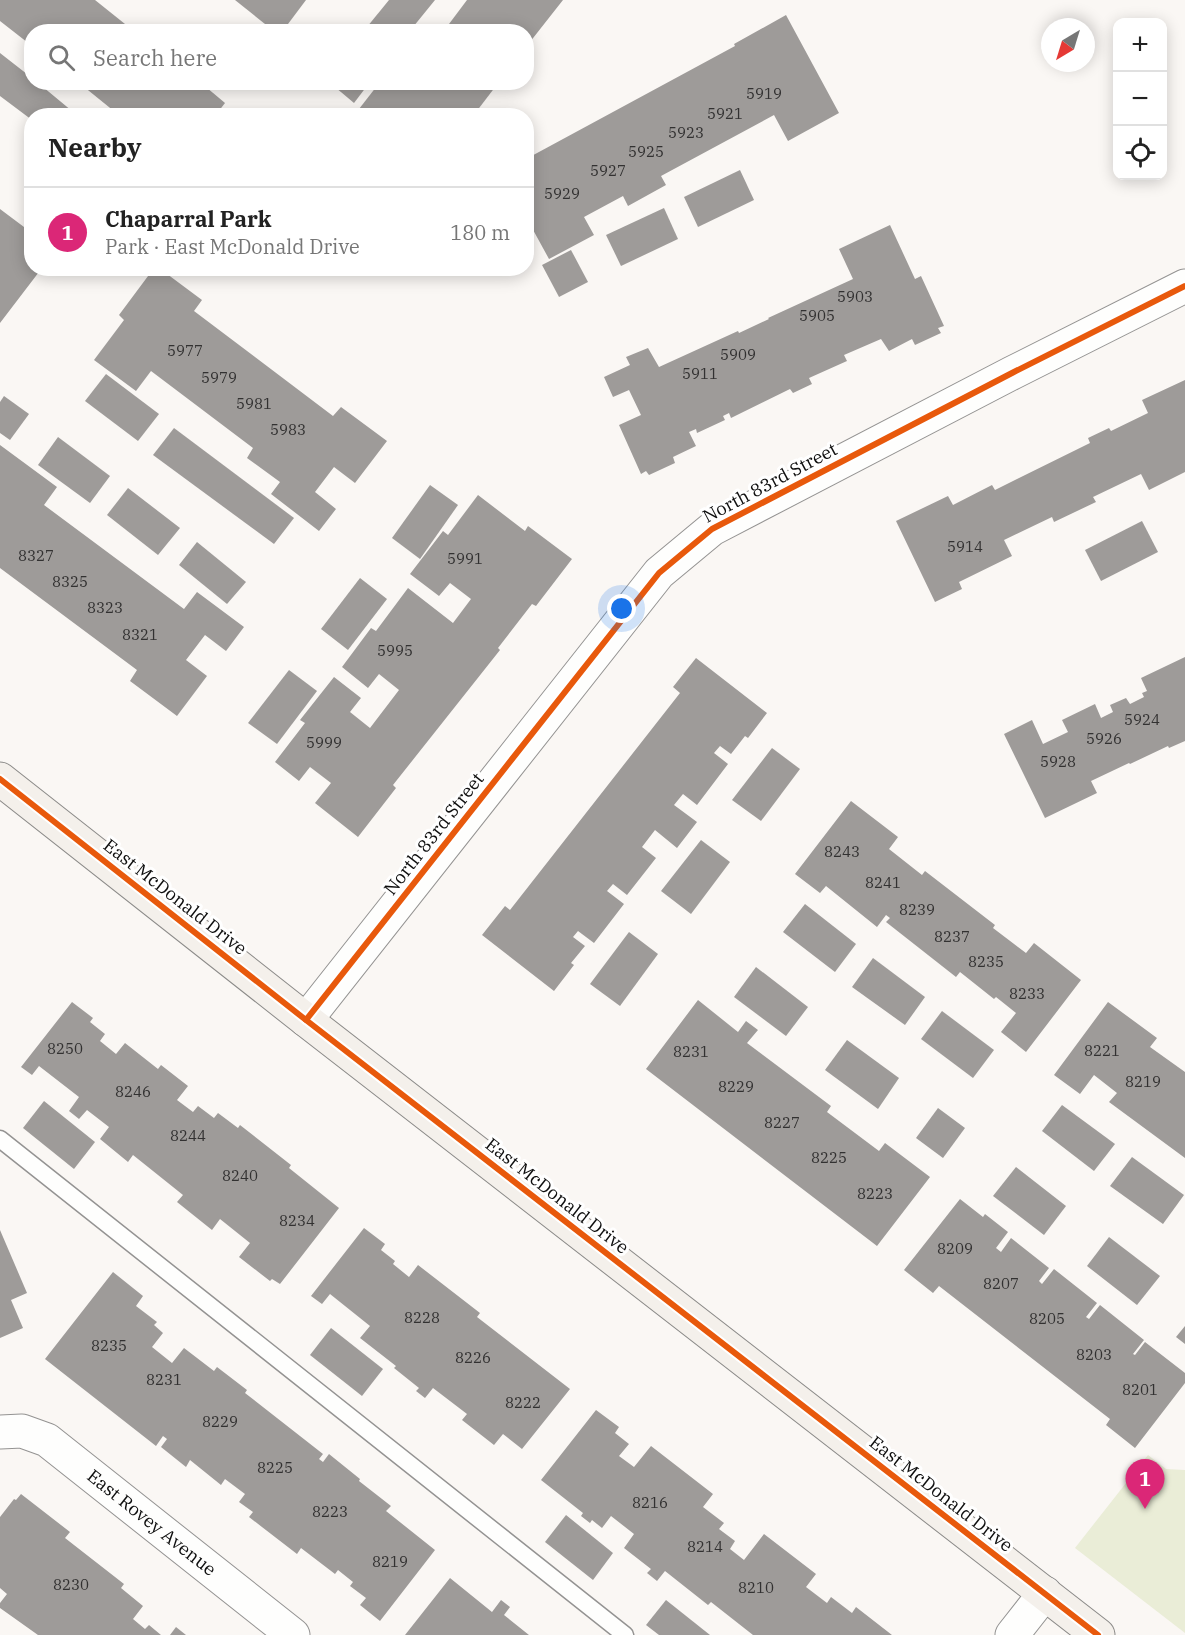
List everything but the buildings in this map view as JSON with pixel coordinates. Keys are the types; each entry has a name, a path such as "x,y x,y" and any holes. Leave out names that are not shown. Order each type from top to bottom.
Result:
{"main road":[{"name":"East McDonald Drive","path":"0,779 306,1020 1098,1635"}],"street":[{"name":"North 83rd Street","path":"306,1020 659,573 703,536 712,529 991,383 1185,286"},
{"name":"East Rovey Avenue","path":"0,1432 22,1431 47,1440 293,1635"},
{"path":"1012,1635 1045,1593"}],"lane":[{"path":"0,1139 625,1635"}],"green space":[{"path":"1148,1455 1166,1469 1185,1470 1185,1633 1075,1548"}],"cycle path":[{"path":"306,1020 659,573 712,529 1185,286"},
{"path":"0,779 306,1020 1098,1635"}],"place":[{"name":"Chaparral Park","path":"1145,1509"}]}
